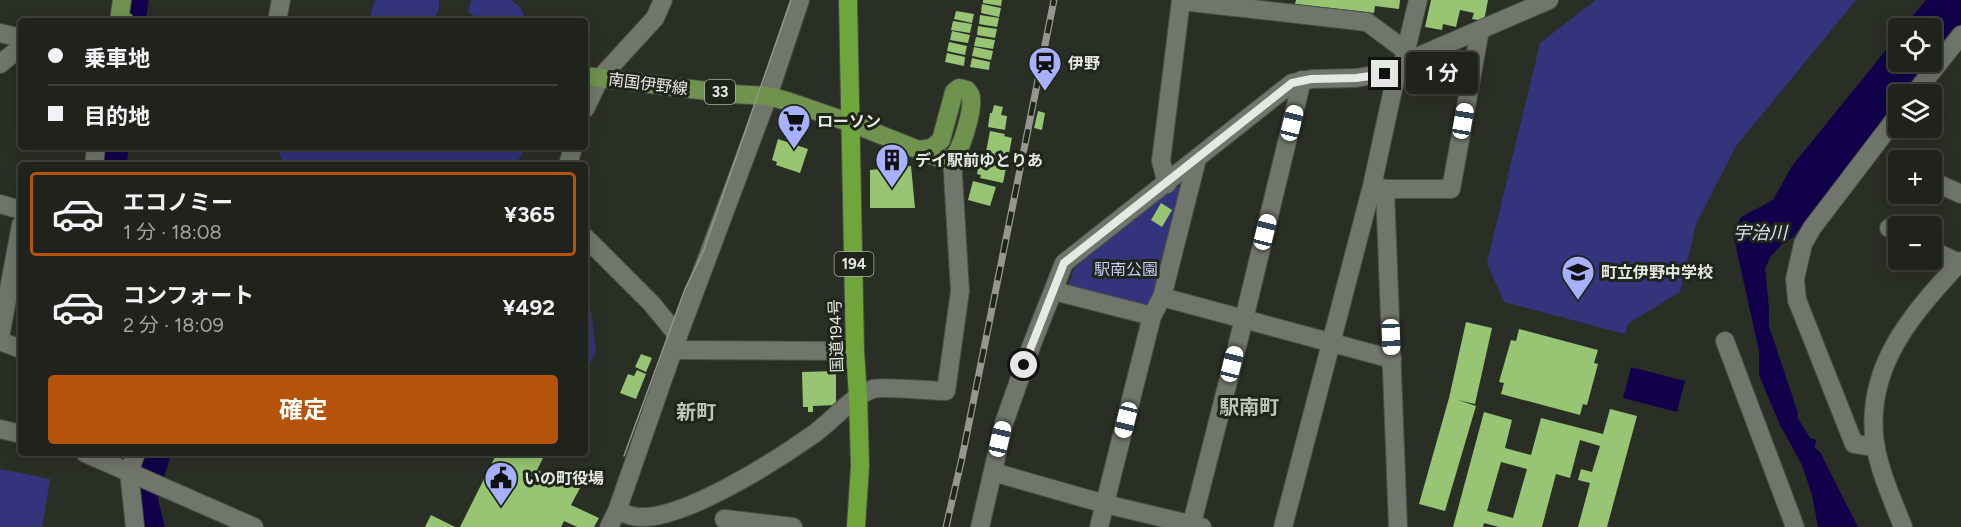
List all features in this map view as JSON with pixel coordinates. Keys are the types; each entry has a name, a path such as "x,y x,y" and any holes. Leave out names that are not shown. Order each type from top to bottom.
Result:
{"highway":[{"name":"国道194号","path":"848,0 855,351 860,466 856,527"}],"main road":[{"path":"119,18 122,0"},
{"name":"南国伊野線","path":"592,77 732,94 768,96 851,123 944,160 952,158"},
{"path":"919,150 932,148 941,140 954,92 958,88 967,90 971,95 971,104 962,141 952,158"}],"street":[{"path":"278,18 281,0"},
{"path":"588,95 592,77 655,18 663,0"},
{"path":"800,0 768,96 675,343 613,519 661,515 703,500 731,486 812,436 858,396 875,388 946,391 960,291 952,158"},
{"path":"1167,184 1161,161 1181,0 1368,22 1402,62"},
{"path":"1284,527 1333,342 1378,188 1402,62 1418,0"},
{"path":"980,527 1004,423 1064,263 1167,184 1292,83 1302,80 1356,78 1402,62 1549,0"},
{"path":"1378,188 1451,189 1480,30"},
{"path":"0,33 18,38"},
{"path":"1922,84 1961,35"},
{"path":"0,64 18,49"},
{"path":"993,472 1105,504 1195,526 1302,80"},
{"path":"1876,447 1854,444 1797,300 1795,279 1803,244 1812,228 1888,128"},
{"path":"1099,527 1152,316 1162,297 1197,159"},
{"path":"1942,186 1961,195"},
{"path":"1378,188 1392,358 1398,527"},
{"path":"0,204 18,209"},
{"path":"588,240 652,304 675,343"},
{"path":"18,241 0,339 18,348"},
{"path":"1903,527 1876,447 1873,424 1875,401 1883,367 1909,323 1960,262 1942,254"},
{"path":"588,257 625,288 652,304"},
{"path":"1054,291 1152,316"},
{"path":"1162,297 1392,358"},
{"path":"1725,341 1795,527"},
{"path":"675,343 855,351"},
{"path":"0,429 18,433"},
{"path":"92,456 254,527"},
{"path":"135,456 129,472 135,527"},
{"path":"724,519 793,527"}],"green space":[{"path":"375,0 439,0 435,18 370,18"},
{"path":"471,0 511,0 521,8 525,18 476,18 468,11"},
{"path":"1596,0 1856,0 1736,146 1696,224 1680,292 1629,323 1625,334 1504,302 1487,263 1540,43"},
{"path":"279,150 525,150 517,162 282,162"},
{"name":"駅南公園","path":"1175,186 1183,188 1152,305 1143,308 1068,287 1074,268"},
{"path":"588,310 591,311 596,351 588,368"},
{"path":"0,469 50,479 42,527 0,527"}],"water":[{"path":"1926,0 1961,0 1961,24 1942,48 1942,18 1911,18"},
{"name":"宇治川","path":"1888,48 1888,72 1923,72 1913,84 1888,84 1888,117 1793,237 1771,256 1765,268 1769,326 1798,413 1797,417 1810,438 1816,440 1815,448 1820,452 1858,527 1818,527 1812,495 1802,465 1779,423 1759,375 1759,351 1733,234 1741,217 1773,200 1792,166"},
{"path":"1631,367 1685,381 1677,412 1623,398"}],"building":[{"path":"983,0 1002,0 1001,6 983,3"},
{"path":"1296,0 1400,0 1399,9 1375,6 1374,13 1295,4"},
{"path":"1431,0 1488,0 1484,21 1472,19 1474,13 1460,10 1456,27 1443,24 1442,30 1425,27"},
{"path":"982,4 1001,8 999,17 981,13"},
{"path":"956,11 974,14 972,23 954,19"},
{"path":"980,15 999,18 997,27 979,24"},
{"path":"953,21 972,24 970,33 951,30"},
{"path":"978,26 997,29 995,38 977,35"},
{"path":"952,31 970,35 968,43 950,40"},
{"path":"976,37 995,40 993,49 974,46"},
{"path":"949,42 967,46 965,55 947,51"},
{"path":"974,47 993,51 991,60 972,56"},
{"path":"947,53 965,57 964,66 945,62"},
{"path":"972,58 990,62 989,70 970,67"},
{"path":"994,105 1003,107 1001,115 1007,116 1005,130 988,127"},
{"path":"1038,111 1045,113 1042,130 1034,128"},
{"path":"990,131 1012,138 1003,183 980,178 981,175 977,174 979,161 984,162"},
{"path":"778,139 808,149 800,173 776,165 777,162 772,160"},
{"name":"デイ駅前ゆとりあ","path":"911,166 915,208 870,208 870,170"},
{"path":"973,181 996,187 990,206 968,200"},
{"path":"1161,203 1172,210 1162,227 1151,220"},
{"path":"1466,322 1492,328 1475,404 1458,400 1476,406 1445,511 1419,504 1449,398"},
{"path":"1519,329 1598,350 1594,363 1598,364 1587,405 1583,404 1580,415 1501,394 1504,383 1499,382 1511,340 1516,341"},
{"path":"641,354 652,358 646,372 635,367"},
{"path":"637,370 646,374 636,399 620,393 628,374 634,376"},
{"path":"836,371 836,405 813,406 813,412 808,412 808,407 803,407 802,372"},
{"path":"1610,409 1637,416 1607,527 1578,527 1590,483 1578,480 1581,469 1592,472 1600,446 1580,440 1570,478 1556,474 1542,527 1499,527 1484,523 1483,527 1453,527 1484,412 1512,420 1505,448 1531,455 1541,418 1603,434","holes":["1501,462 1527,469 1513,518 1487,511"]},
{"path":"496,456 544,456 537,470 546,474 547,472 580,488 571,505 599,518 594,527 577,527 564,521 561,527 460,527"},
{"path":"431,515 455,527 425,527"}],"waterway":[{"path":"132,18 135,0"},
{"path":"113,162 115,150"},
{"path":"151,527 144,499 156,456"}],"tram line":[{"path":"624,456 685,289 703,252 791,0"}],"railway":[{"path":"946,527 962,458 1054,0"}],"place":[{"name":"伊野","path":"1045,92"},
{"name":"ローソン","path":"794,150"},
{"name":"デイ駅前ゆとりあ","path":"892,189"},
{"name":"町立伊野中学校","path":"1578,301"},
{"name":"いの町役場","path":"501,507"}],"district":[{"name":"駅南町","path":"1249,407"},
{"name":"新町","path":"696,412"}],"route":[{"path":"1024,365 1064,263 1167,184 1292,83 1311,79 1356,78 1385,74"}]}
